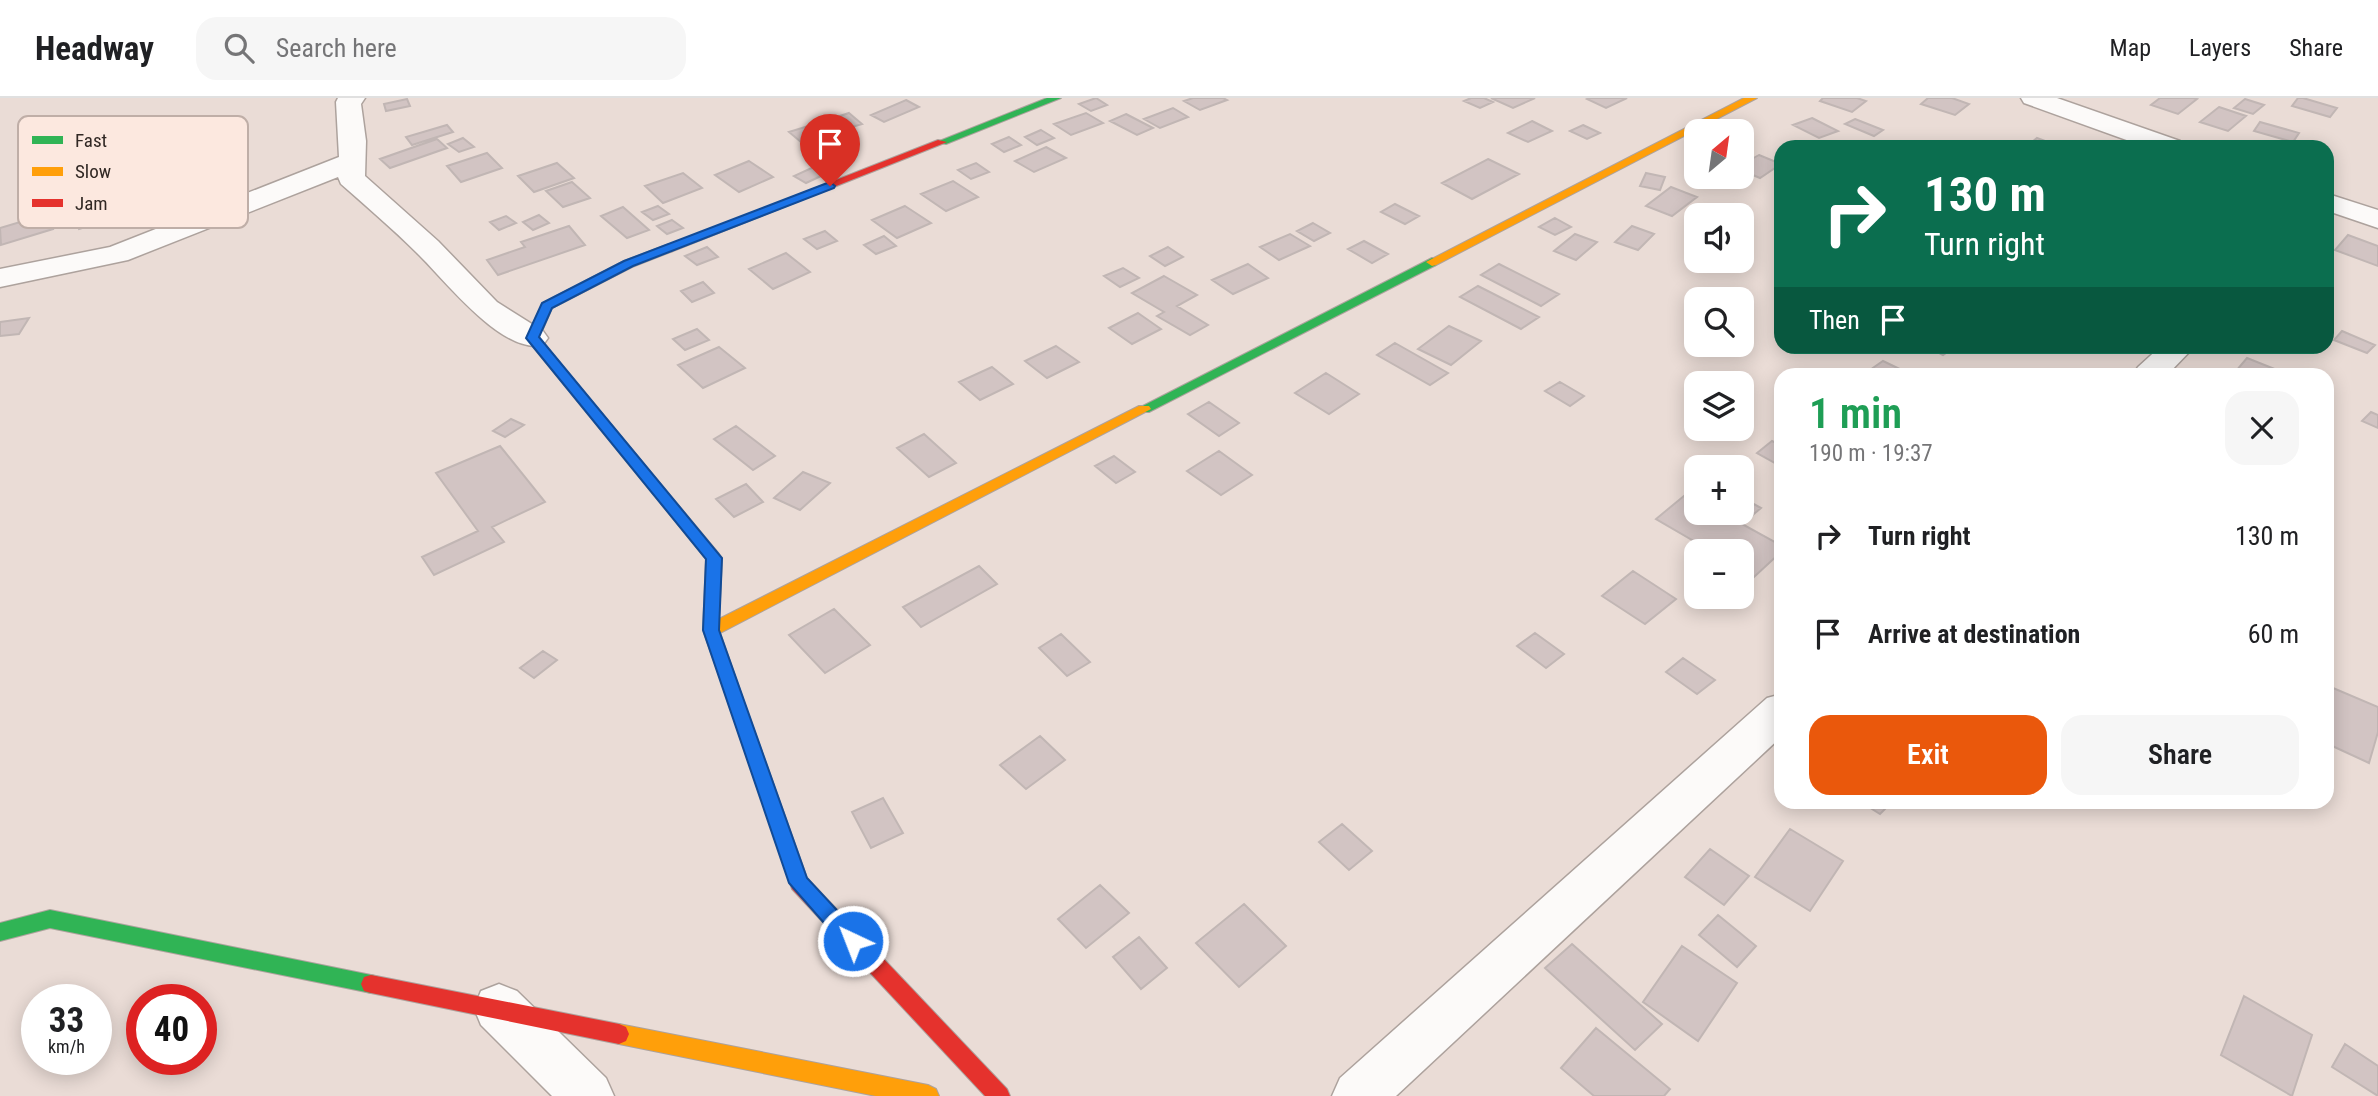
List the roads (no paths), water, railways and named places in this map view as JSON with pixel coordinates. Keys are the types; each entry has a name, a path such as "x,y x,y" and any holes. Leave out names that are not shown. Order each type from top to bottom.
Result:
{"street":[{"path":"353,98 348,102 353,141 351,178 428,247 486,308 532,338 714,558 711,630 799,883 999,1096"},
{"path":"532,338 547,306 628,264 1056,98"},
{"path":"711,630 1752,98"},
{"path":"2033,98 2151,140"},
{"path":"248,205 352,161"},
{"path":"2334,208 2378,220"},
{"path":"0,278 118,254 186,228"},
{"path":"2156,368 2171,354"},
{"path":"1358,1096 1774,717"},
{"path":"0,932 50,919 928,1096"},
{"path":"499,1008 588,1096"}]}
